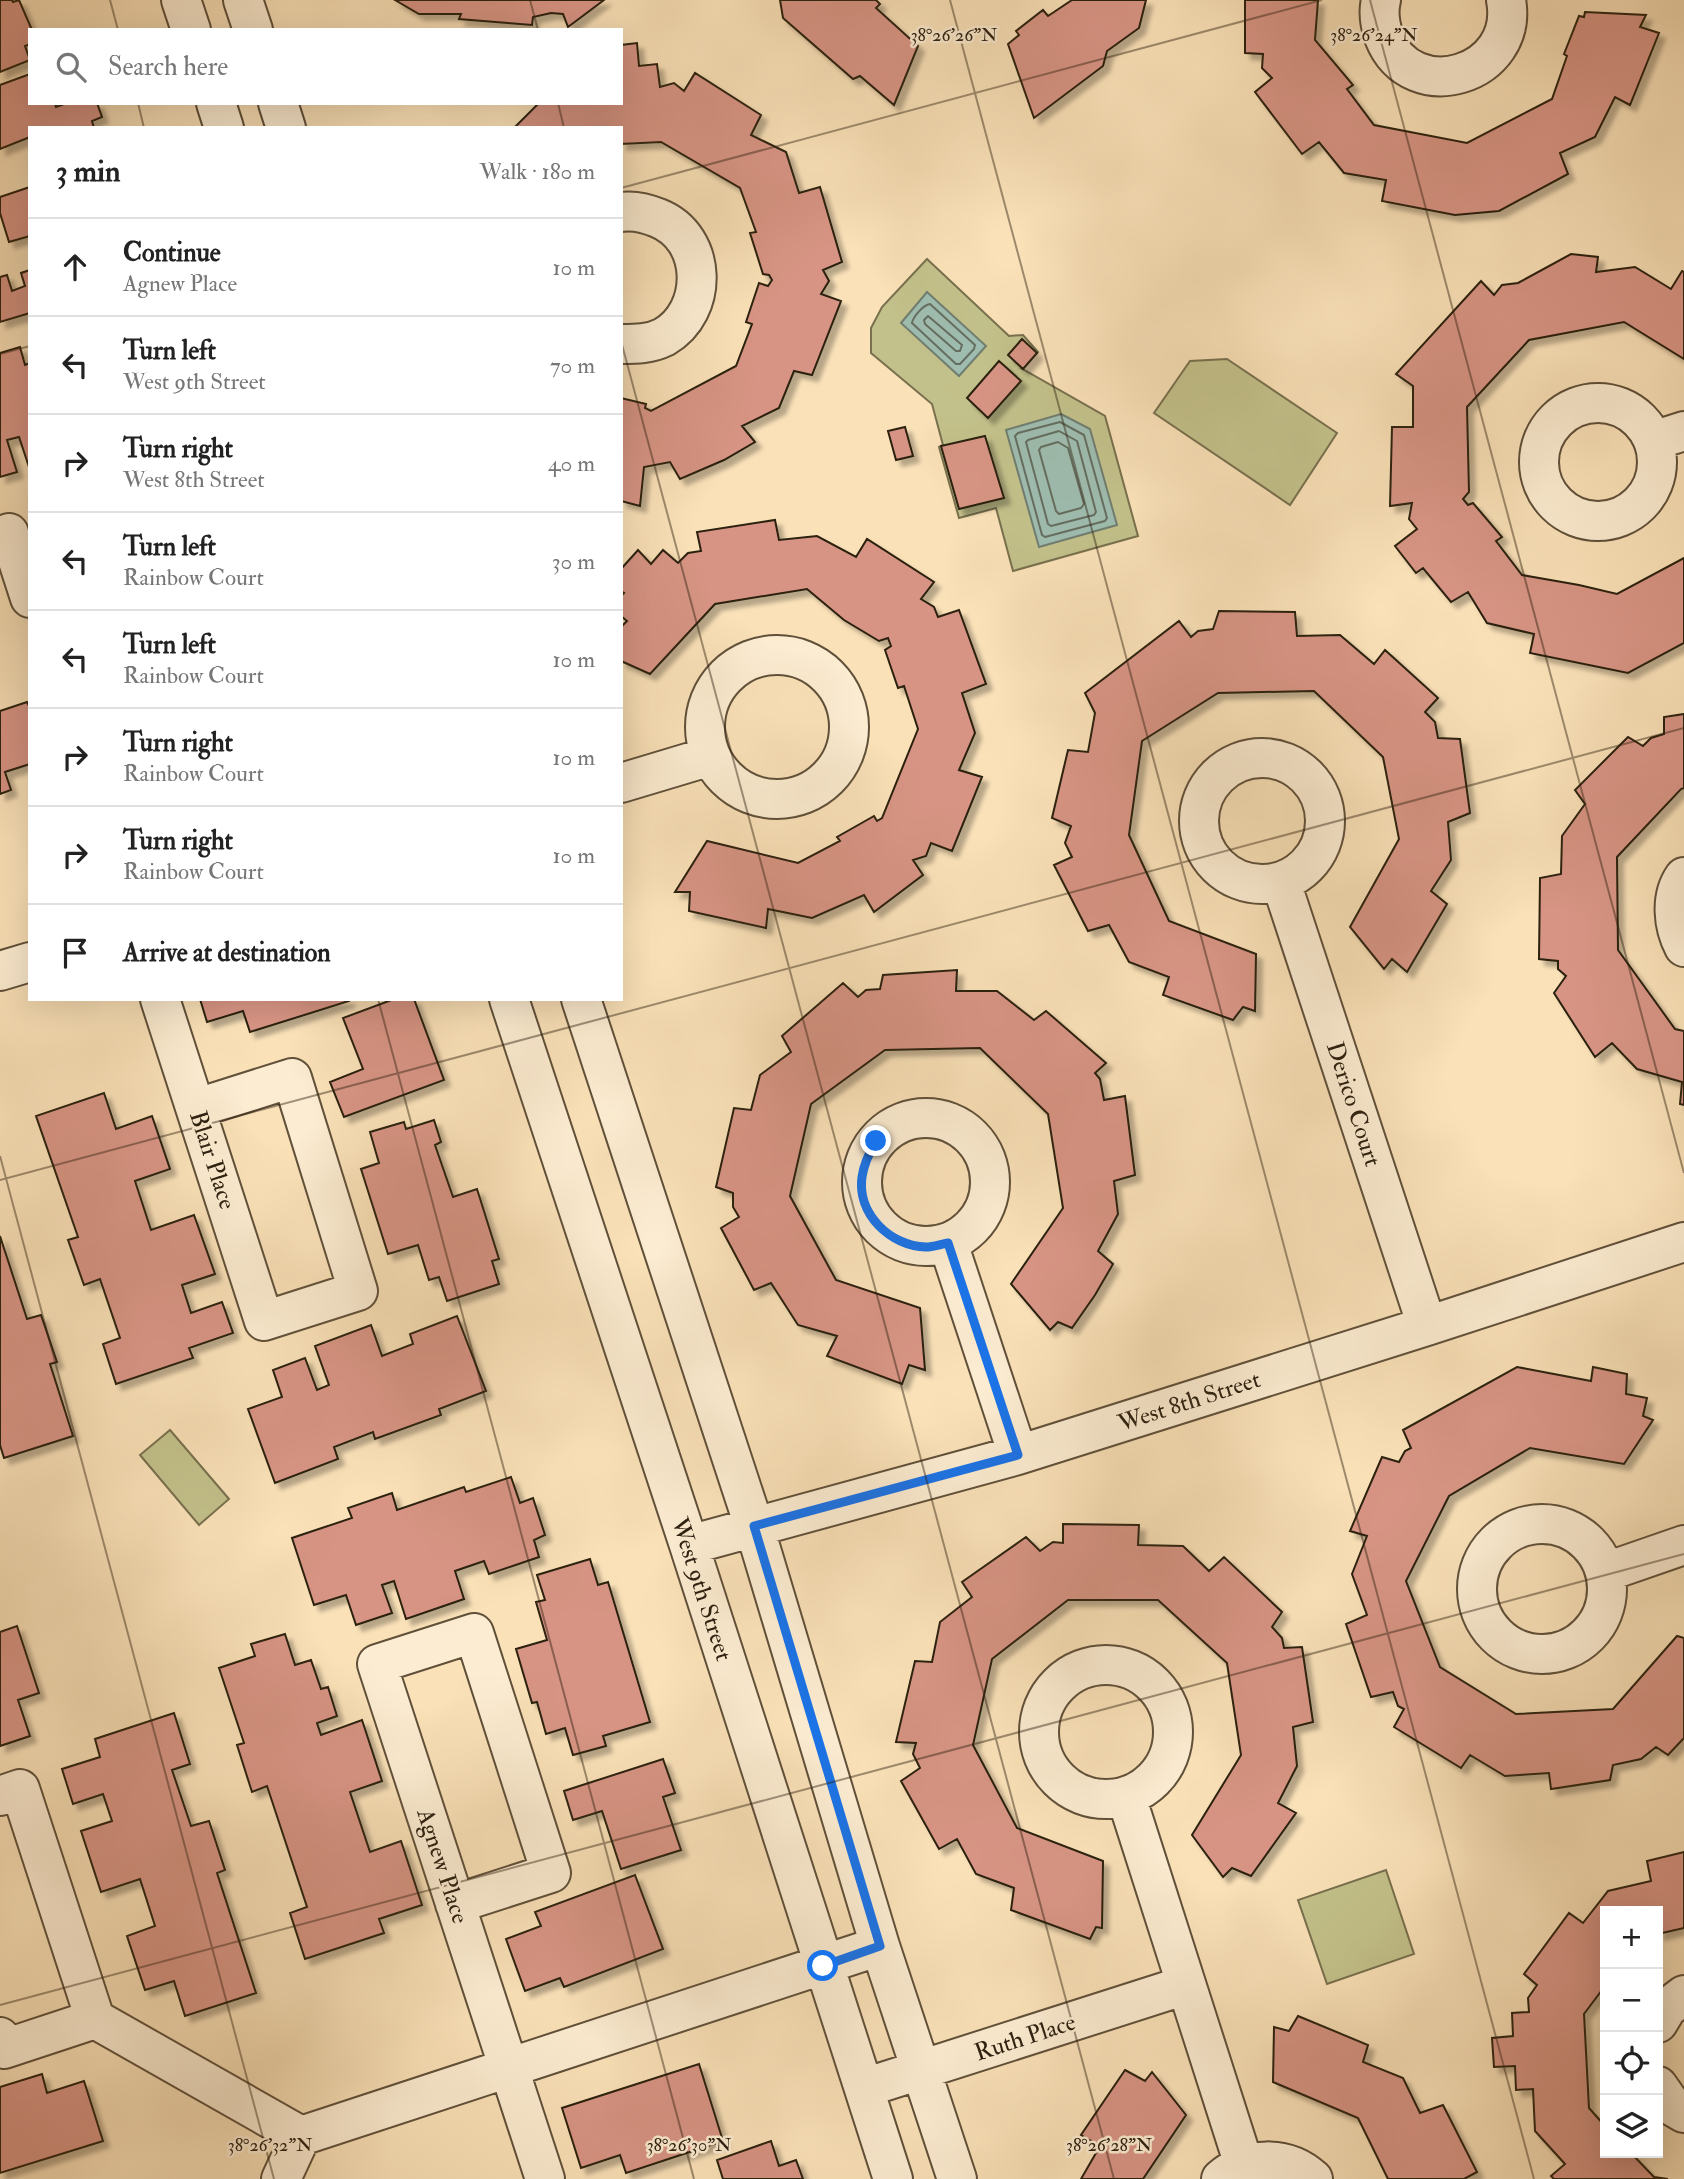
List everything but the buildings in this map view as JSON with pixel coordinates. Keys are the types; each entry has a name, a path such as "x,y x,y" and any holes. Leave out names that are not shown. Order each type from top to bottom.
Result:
{"street":[{"path":"181,0 190,28"},
{"path":"243,0 252,28"},
{"path":"1381,0 1381,27 1388,46 1402,62 1420,73 1441,77 1462,74 1481,65 1496,50 1505,31 1508,10 1506,0"},
{"path":"217,105 224,126"},
{"path":"279,105 285,126"},
{"path":"623,212 645,212 667,221 684,237 695,257 698,281 694,303 681,323 663,337 641,345 623,344"},
{"path":"9,533 28,592"},
{"path":"623,782 711,756"},
{"path":"1684,877 1675,902 1675,923 1684,947"},
{"name":"Derico Court","path":"1281,882 1427,1326"},
{"path":"0,971 28,963"},
{"name":"Blair Place","path":"161,1001 264,1321 358,1291 292,1078 197,1108"},
{"name":"West 9th Street","path":"510,1001 689,1545 893,2179"},
{"path":"582,1001 754,1526 880,1946 957,2179"},
{"path":"948,1243 1018,1455"},
{"name":"West 8th Street","path":"689,1545 1018,1455 1684,1243"},
{"path":"1606,1572 1684,1545"},
{"name":"Agnew Place","path":"455,1904 551,1873 474,1633 377,1664 455,1904 545,2179"},
{"path":"0,1796 20,1789 95,2019 300,2136 880,1946"},
{"path":"1126,1796 1186,1985 1232,2172 1265,2161 1287,2163 1313,2179"},
{"name":"Ruth Place","path":"864,2088 1186,1985"},
{"path":"1663,2015 1667,2008 1684,1995"},
{"path":"0,2037 4,2049 95,2019"},
{"path":"1663,2093 1672,2106 1684,2113"},
{"path":"281,2179 300,2136"}],"shaded area":[{"path":"927,259 1009,336 1023,335 1038,352 1021,368 1105,416 1138,536 1013,571 996,508 959,518 939,447 943,445 932,404 871,353 871,328 882,307"},
{"path":"1227,359 1337,433 1290,505 1154,413 1190,361"},
{"path":"170,1430 229,1499 199,1525 140,1455"},
{"path":"1386,1870 1414,1954 1327,1984 1298,1900"}],"water":[{"path":"927,292 986,346 959,376 901,323"},
{"path":"1061,414 1090,429 1117,525 1039,547 1006,430"}],"route":[{"path":"823,1966 880,1946 754,1526 1018,1455 948,1243 927,1247 906,1244 888,1234 873,1219 864,1200 861,1180 866,1159 876,1141"}]}
